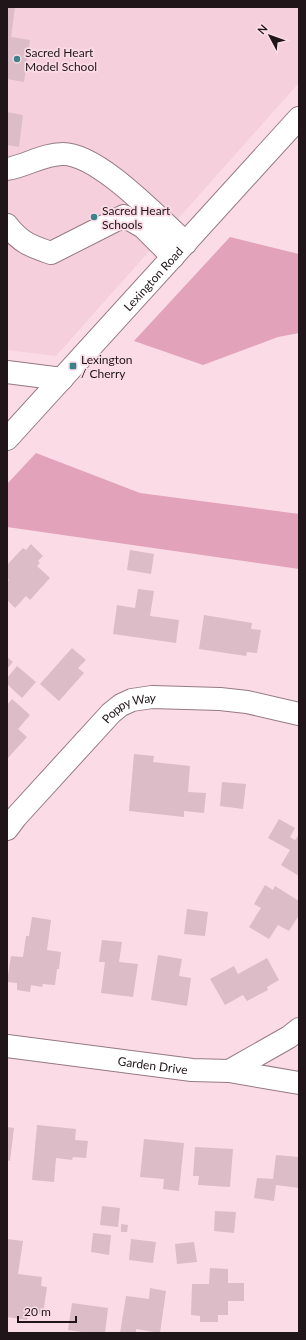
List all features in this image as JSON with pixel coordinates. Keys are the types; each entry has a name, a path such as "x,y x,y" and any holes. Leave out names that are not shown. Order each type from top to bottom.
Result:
{"street":[{"name":"Lexington Road","path":"7,439 299,118"},
{"path":"7,169 47,156 64,154 91,162 116,180 179,250"},
{"path":"7,225 16,237 32,246 51,253 124,216 179,250"},
{"path":"7,372 62,379"},
{"name":"Poppy Way","path":"7,829 16,817 111,713 132,700 152,697 220,699 247,702 299,714"},
{"path":"228,1072 289,1037 299,1029"},
{"name":"Garden Drive","path":"7,1046 192,1070 228,1072 299,1083"}],"shaded area":[{"name":"Sacred Heart Schools","path":"7,7 299,7 299,83 56,356 7,350"},
{"path":"230,237 299,254 299,333 278,337 203,365 134,341"},
{"path":"36,453 140,493 299,514 299,569 7,527 7,484"}],"building":[{"name":"Sacred Heart Model School","path":"7,7 15,7 11,37 30,40 24,82 7,79"},
{"path":"7,112 23,115 19,147 7,145"},
{"path":"31,544 43,556 38,561 40,563 37,566 50,578 30,600 26,596 15,608 7,600 7,582 9,580 7,578 7,565 23,548 26,550"},
{"path":"130,550 154,554 151,574 127,570"},
{"path":"138,589 154,591 150,616 179,620 176,643 113,634 117,605 135,608"},
{"path":"204,615 252,623 251,629 261,630 257,653 247,652 246,656 199,649"},
{"path":"72,648 86,660 78,668 84,673 59,701 40,684"},
{"path":"7,657 13,662 7,669"},
{"path":"17,666 36,682 22,698 7,684 7,678"},
{"path":"12,699 30,715 18,729 27,737 7,759 7,705"},
{"path":"134,754 154,756 153,762 190,766 188,792 206,793 204,813 184,811 184,817 129,811"},
{"path":"222,782 246,784 243,809 220,806"},
{"path":"279,819 295,828 290,837 295,840 299,834 299,876 281,865 290,850 268,838"},
{"path":"265,885 273,890 275,886 299,901 299,915 289,931 278,925 269,939 249,927 261,908 254,904"},
{"path":"187,909 208,912 205,936 184,934"},
{"path":"32,917 51,920 47,950 61,952 55,985 43,984 42,987 31,985 30,992 17,990 17,983 7,982 11,956 23,957 26,936 29,936"},
{"path":"102,940 122,942 119,962 138,964 133,997 101,993 105,962 99,962"},
{"path":"158,955 182,959 179,976 191,978 187,1006 151,1000"},
{"path":"267,958 279,980 267,987 268,990 247,1001 243,995 225,1005 210,979 234,966 238,974"},
{"path":"37,1125 76,1129 75,1140 88,1141 86,1158 73,1157 72,1160 56,1158 54,1182 32,1180"},
{"path":"7,1127 14,1128 10,1161 7,1160"},
{"path":"144,1139 184,1143 179,1191 163,1189 164,1179 140,1177"},
{"path":"195,1147 233,1149 230,1187 198,1185 199,1176 193,1176"},
{"path":"276,1155 299,1157 299,1188 276,1185 274,1201 254,1198 257,1178 273,1179"},
{"path":"102,1206 120,1208 118,1227 100,1225"},
{"path":"215,1211 236,1212 234,1233 214,1231"},
{"path":"121,1224 128,1225 127,1232 121,1232"},
{"path":"93,1233 111,1235 109,1255 91,1252"},
{"path":"7,1239 23,1241 18,1274 42,1277 41,1286 47,1287 43,1314 28,1312 27,1320 7,1317"},
{"path":"131,1239 156,1242 153,1263 129,1260"},
{"path":"194,1242 197,1262 177,1264 175,1244"},
{"path":"210,1268 228,1269 228,1283 244,1283 244,1301 228,1301 228,1315 218,1315 218,1322 200,1322 200,1316 191,1315 192,1284 209,1284"},
{"path":"150,1288 166,1291 160,1333 136,1329 136,1333 120,1333 126,1296 149,1299"},
{"path":"72,1303 108,1308 105,1333 89,1333 68,1330"}],"place":[{"name":"Sacred Heart Model School","path":"17,59"},
{"name":"Sacred Heart Schools","path":"94,217"},
{"name":"Lexington / Cherry","path":"73,366"}]}
